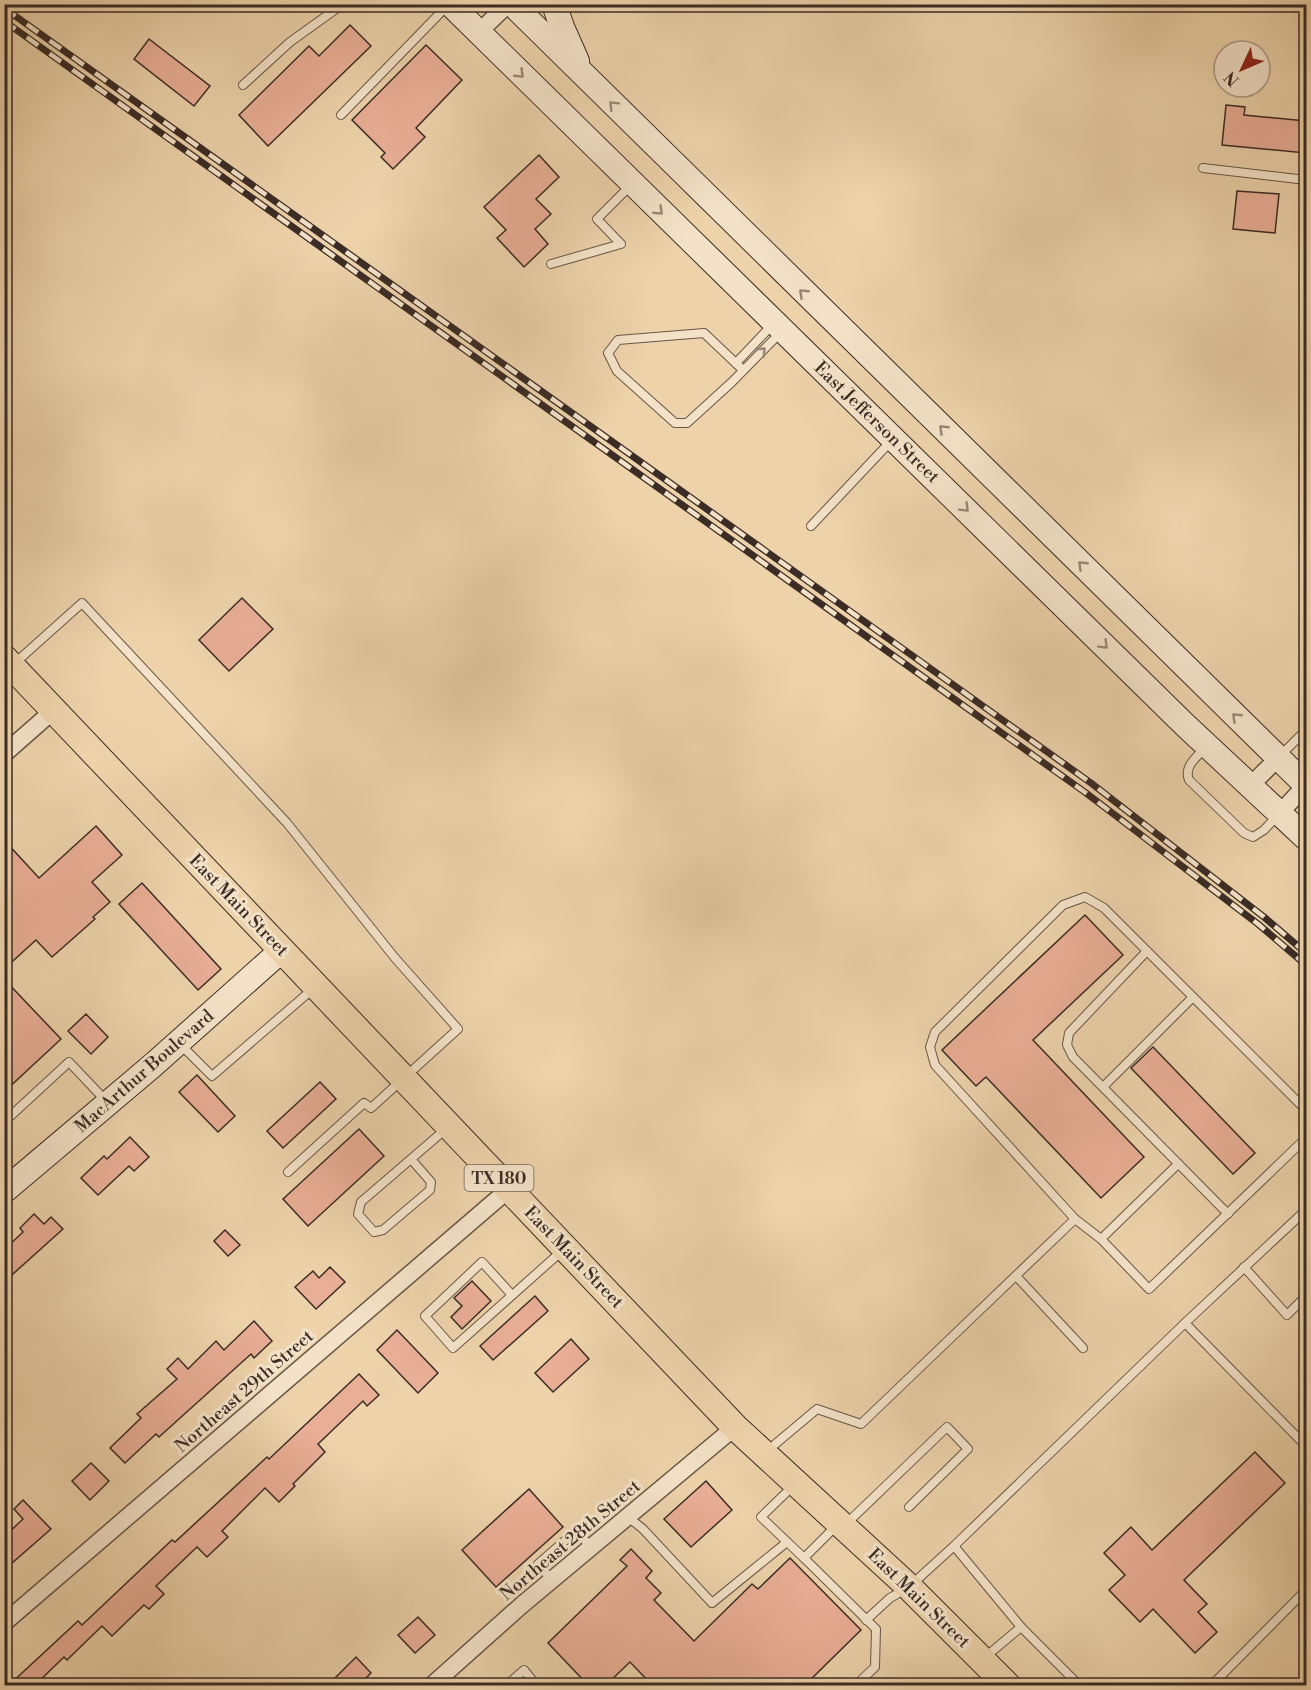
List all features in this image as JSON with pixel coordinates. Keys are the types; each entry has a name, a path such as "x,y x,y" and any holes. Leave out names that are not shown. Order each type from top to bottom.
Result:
{"main road":[{"path":"510,4 1306,785"},
{"path":"554,4 585,77"},
{"name":"East Jefferson Street","path":"457,7 478,33 777,327 894,438 1207,746 1306,838"},
{"name":"East Main Street","path":"8,662 735,1427 909,1587 1008,1686"},
{"name":"MacArthur Boulevard","path":"4,1191 109,1103 282,950"}],"street":[{"path":"478,33 510,4"},
{"path":"4,754 54,710"},
{"path":"1250,786 1278,758"},
{"path":"1280,813 1306,785"},
{"name":"Northeast 29th Street","path":"4,1623 509,1189"},
{"name":"Northeast 28th Street","path":"431,1686 552,1580 735,1427"}],"lane":[{"path":"243,85 290,42 343,4"},
{"path":"341,115 457,7"},
{"path":"1203,168 1306,180"},
{"path":"551,264 621,244 597,219 632,184"},
{"path":"739,366 704,333 618,340 608,353 617,371 675,423 687,423 777,327"},
{"path":"811,526 894,438"},
{"path":"8,662 82,603 287,824 396,958 458,1029 371,1108 364,1103 288,1172"},
{"path":"1278,758 1306,730"},
{"path":"1207,746 1188,769 1189,780 1244,833 1249,837 1258,835 1280,813"},
{"path":"1306,1112 1104,908 1085,897 1064,905 935,1032 930,1047 935,1065 1075,1220 1101,1239 1149,1289 1306,1138"},
{"path":"1147,951 1069,1033 1067,1045 1073,1057 1228,1214"},
{"path":"179,1042 212,1076 317,986"},
{"path":"1104,1087 1193,997"},
{"path":"4,1122 69,1062 109,1103"},
{"path":"411,1159 431,1182 430,1190 383,1230 374,1232 358,1214 361,1202 411,1159 450,1126"},
{"path":"1101,1239 1178,1164"},
{"path":"866,1620 890,1598 909,1587 954,1546 1185,1323 1306,1210"},
{"path":"765,1454 818,1409 861,1424 1075,1220"},
{"path":"512,1295 482,1262 425,1316 453,1348 566,1248"},
{"path":"1244,1267 1287,1315 1306,1296"},
{"path":"1016,1276 1083,1348"},
{"path":"1185,1323 1306,1446"},
{"path":"804,1558 947,1427 968,1449 909,1507"},
{"path":"796,1483 761,1517 876,1629 874,1666 855,1686"},
{"path":"628,1517 643,1529 712,1603 787,1542"},
{"path":"954,1546 1021,1627 1080,1686"},
{"path":"1211,1686 1306,1590"},
{"path":"983,1659 1021,1627"},
{"path":"506,1686 524,1670 537,1686"}],"building":[{"path":"350,25 371,46 268,146 239,115 309,46 319,56"},
{"path":"149,39 210,86 194,106 134,59"},
{"path":"426,45 462,80 416,128 425,137 393,169 381,157 385,153 352,120"},
{"path":"1226,105 1245,107 1244,115 1306,121 1306,153 1222,145"},
{"path":"539,155 559,177 536,199 551,214 535,229 548,244 524,267 497,238 506,230 484,207"},
{"path":"1237,191 1279,194 1275,233 1233,229"},
{"path":"242,598 273,629 229,671 199,640"},
{"path":"96,826 122,855 92,882 110,902 93,917 95,919 52,957 36,940 4,969 4,840 39,878"},
{"path":"142,883 221,969 198,990 119,904"},
{"path":"1085,915 1123,955 1033,1040 1144,1157 1101,1198 986,1077 976,1086 942,1050"},
{"path":"4,979 61,1039 4,1092"},
{"path":"86,1014 108,1037 91,1054 68,1031"},
{"path":"1153,1047 1255,1153 1233,1174 1131,1068"},
{"path":"197,1075 235,1116 218,1132 179,1092"},
{"path":"320,1082 336,1099 283,1148 267,1131"},
{"path":"359,1129 384,1156 308,1226 283,1199"},
{"path":"130,1137 149,1157 134,1171 129,1166 98,1195 81,1178 104,1156 107,1159"},
{"path":"34,1214 44,1224 51,1217 63,1229 4,1282 4,1250 23,1232 20,1228"},
{"path":"225,1230 240,1245 228,1256 214,1241"},
{"path":"330,1267 345,1282 316,1309 295,1287 313,1271 319,1278"},
{"path":"472,1281 491,1301 462,1329 451,1317 462,1306 454,1298"},
{"path":"535,1296 548,1311 493,1360 480,1346"},
{"path":"254,1321 272,1341 254,1358 251,1354 159,1437 156,1434 125,1463 110,1448 141,1418 137,1414 177,1379 167,1369 178,1358 188,1369 216,1341 224,1350"},
{"path":"397,1330 438,1373 418,1393 377,1350"},
{"path":"571,1339 589,1359 553,1392 535,1373"},
{"path":"359,1374 379,1395 367,1406 363,1401 318,1444 325,1452 293,1484 295,1486 279,1502 265,1488 222,1531 228,1537 207,1557 197,1547 156,1586 164,1594 149,1609 144,1605 112,1636 102,1626 67,1660 64,1657 34,1686 8,1686 78,1621 82,1625 172,1540 175,1542 267,1457 269,1459"},
{"path":"1255,1452 1285,1483 1184,1580 1207,1604 1198,1612 1217,1632 1195,1653 1153,1609 1140,1622 1109,1590 1125,1575 1104,1553 1131,1527 1152,1550"},
{"path":"91,1463 109,1481 90,1500 72,1481"},
{"path":"706,1481 732,1510 691,1547 664,1519"},
{"path":"529,1489 563,1527 496,1587 462,1550"},
{"path":"23,1500 51,1529 4,1570 4,1537 23,1519 14,1509"},
{"path":"631,1549 652,1571 646,1578 661,1593 654,1600 694,1641 752,1584 758,1589 790,1558 861,1630 804,1686 653,1686 630,1662 605,1686 589,1686 548,1643 627,1566 620,1560"},
{"path":"418,1617 435,1635 415,1653 398,1635"},
{"path":"356,1657 371,1673 358,1686 327,1686"}],"railway":[{"path":"4,8 1091,783 1264,917 1306,953"},
{"path":"4,21 1086,793 1258,924 1306,965"}]}
